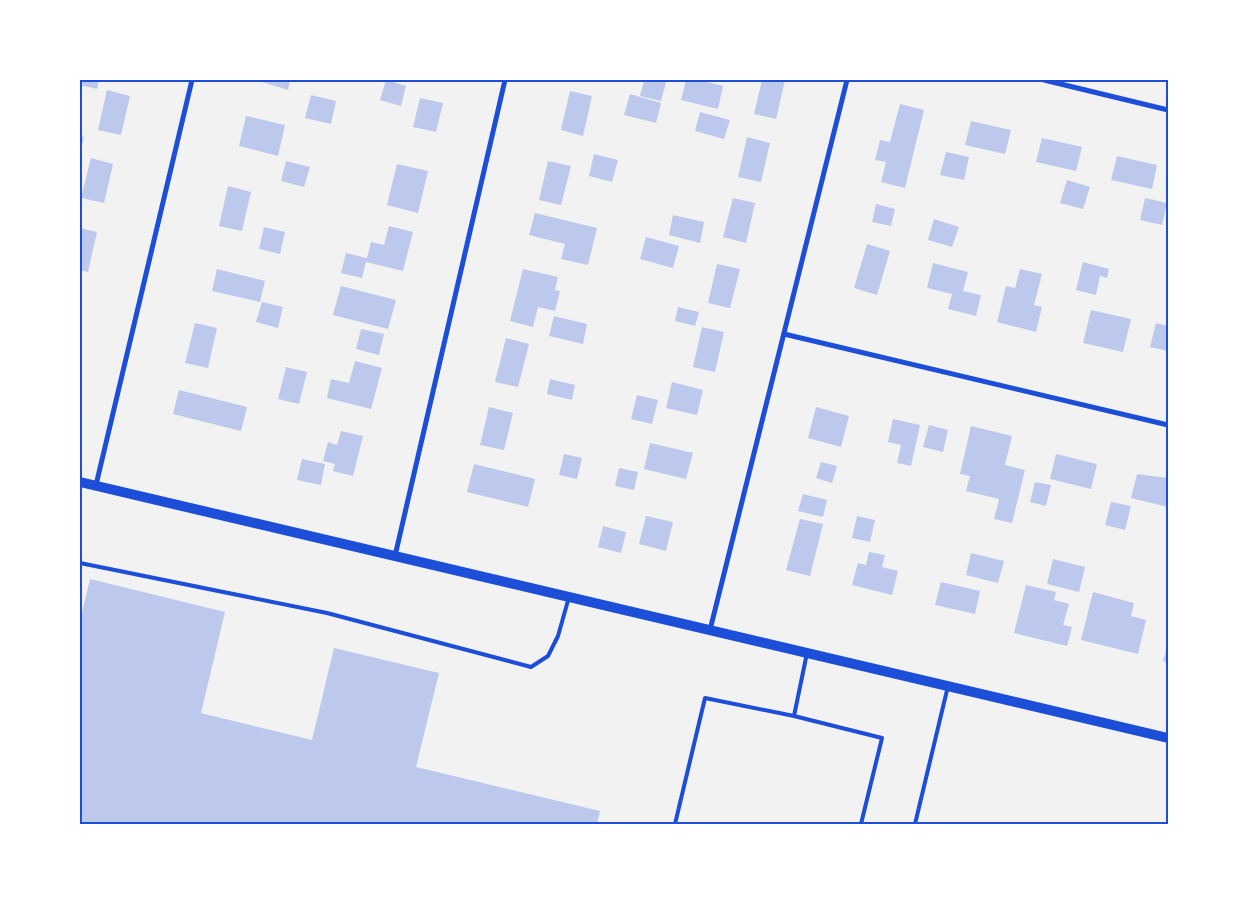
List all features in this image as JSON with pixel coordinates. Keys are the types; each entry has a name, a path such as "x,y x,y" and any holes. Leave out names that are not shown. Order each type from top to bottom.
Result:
{"main road":[{"path":"80,482 1168,738"}],"street":[{"path":"96,485 192,80"},
{"path":"395,556 505,80"},
{"path":"710,630 847,80"},
{"path":"1044,80 1168,110"},
{"path":"784,334 1168,425"}],"lane":[{"path":"80,563 327,612 531,667 548,656 558,636 569,597"},
{"path":"794,716 807,653"},
{"path":"915,824 948,686"},
{"path":"675,824 705,698 794,716 882,738 861,824"}],"building":[{"path":"80,80 99,80 97,89 80,85"},
{"path":"256,80 290,80 288,90"},
{"path":"386,80 406,86 401,106 380,100"},
{"path":"644,80 666,82 661,101 640,96"},
{"path":"686,80 699,80 723,86 718,109 681,100"},
{"path":"762,80 785,80 776,119 754,114"},
{"path":"107,90 130,96 121,135 98,130"},
{"path":"570,91 592,96 583,136 561,130"},
{"path":"630,94 661,103 656,123 624,115"},
{"path":"311,95 336,101 331,124 305,118"},
{"path":"420,98 443,103 436,132 413,127"},
{"path":"900,104 924,110 905,188 881,182 886,162 875,160 880,140 890,142"},
{"path":"700,112 730,120 724,139 695,131"},
{"path":"246,116 285,125 278,156 239,146"},
{"path":"971,121 1011,130 1005,154 965,145"},
{"path":"80,136 84,137 81,149 80,149"},
{"path":"747,137 770,143 761,182 738,177"},
{"path":"1042,138 1082,147 1076,171 1036,162"},
{"path":"946,152 969,157 964,180 940,175"},
{"path":"594,154 618,160 612,182 589,176"},
{"path":"1117,156 1157,165 1152,189 1111,180"},
{"path":"91,158 113,164 104,203 81,198"},
{"path":"286,161 310,167 304,187 281,181"},
{"path":"548,161 571,166 561,205 539,200"},
{"path":"397,164 428,171 418,213 387,205"},
{"path":"1067,180 1090,187 1083,209 1060,203"},
{"path":"228,186 251,192 242,231 219,226"},
{"path":"733,198 755,203 746,243 723,237"},
{"path":"1145,198 1167,203 1162,225 1140,220"},
{"path":"876,204 895,209 891,226 872,222"},
{"path":"535,213 597,228 588,265 561,259 565,244 529,235"},
{"path":"673,215 704,222 700,243 669,235"},
{"path":"934,219 959,227 952,247 928,240"},
{"path":"389,226 413,232 403,271 366,262 362,278 341,273 346,253 367,258 371,242 384,245"},
{"path":"264,227 285,232 280,254 259,249"},
{"path":"80,228 97,232 88,272 80,270"},
{"path":"646,237 679,246 673,268 640,259"},
{"path":"867,244 890,251 877,295 854,288"},
{"path":"1083,262 1109,269 1107,278 1100,276 1096,295 1076,290"},
{"path":"933,263 968,272 963,291 981,295 976,316 948,309 952,294 927,288"},
{"path":"717,264 740,269 730,308 708,303"},
{"path":"217,269 265,281 260,302 212,291"},
{"path":"523,269 558,277 555,290 560,291 555,311 538,307 533,327 510,321"},
{"path":"1020,269 1042,274 1034,305 1042,307 1036,332 997,322 1006,286 1015,288"},
{"path":"341,286 396,300 388,329 333,315"},
{"path":"262,302 283,307 278,328 256,322"},
{"path":"678,307 699,312 695,326 675,321"},
{"path":"1091,310 1131,319 1123,352 1083,343"},
{"path":"554,316 587,324 583,344 549,336"},
{"path":"195,323 217,328 208,368 185,363"},
{"path":"1156,323 1168,326 1168,351 1150,347"},
{"path":"702,327 724,332 715,372 693,367"},
{"path":"361,329 384,334 379,355 356,349"},
{"path":"506,338 529,344 518,387 495,382"},
{"path":"355,361 382,368 371,409 327,398 331,379 349,383"},
{"path":"286,367 307,372 299,404 278,399"},
{"path":"550,379 575,385 572,400 547,394"},
{"path":"672,382 703,390 697,415 666,408"},
{"path":"179,390 247,407 241,431 173,414"},
{"path":"637,395 658,400 652,424 631,419"},
{"path":"489,407 513,413 504,450 480,445"},
{"path":"816,407 849,416 841,447 808,438"},
{"path":"893,419 920,425 911,466 897,463 901,445 888,442"},
{"path":"929,425 948,430 943,452 923,447"},
{"path":"971,426 1012,436 1005,465 1025,470 1012,523 994,519 999,499 966,491 970,476 960,474"},
{"path":"341,431 363,436 353,476 333,471 335,464 323,461 328,442 337,445"},
{"path":"650,443 693,453 686,479 644,469"},
{"path":"564,454 582,458 577,479 559,475"},
{"path":"1056,454 1097,464 1091,489 1050,479"},
{"path":"302,459 325,464 321,485 297,480"},
{"path":"821,462 837,466 832,483 816,478"},
{"path":"474,464 535,479 528,507 467,492"},
{"path":"619,468 638,472 634,490 615,486"},
{"path":"1137,474 1168,478 1168,507 1131,498"},
{"path":"1035,482 1051,485 1046,506 1030,502"},
{"path":"803,494 827,500 823,517 798,511"},
{"path":"1111,502 1131,506 1125,530 1105,525"},
{"path":"646,516 673,522 666,551 639,544"},
{"path":"857,516 875,520 870,542 852,538"},
{"path":"800,519 823,524 810,576 786,570"},
{"path":"603,526 626,532 621,553 598,547"},
{"path":"869,552 885,555 882,567 898,571 892,595 852,585 858,563 866,565"},
{"path":"971,553 1004,561 998,583 966,575"},
{"path":"1053,559 1085,567 1079,592 1047,584"},
{"path":"90,579 225,612 201,713 312,740 334,648 439,673 416,767 600,811 597,824 80,824 80,621"},
{"path":"941,582 980,591 975,614 935,605"},
{"path":"1026,585 1056,592 1054,600 1069,604 1063,625 1072,627 1067,646 1014,633"},
{"path":"1093,592 1134,603 1131,616 1146,620 1138,654 1081,640"},
{"path":"1168,644 1168,663 1163,661"}]}
